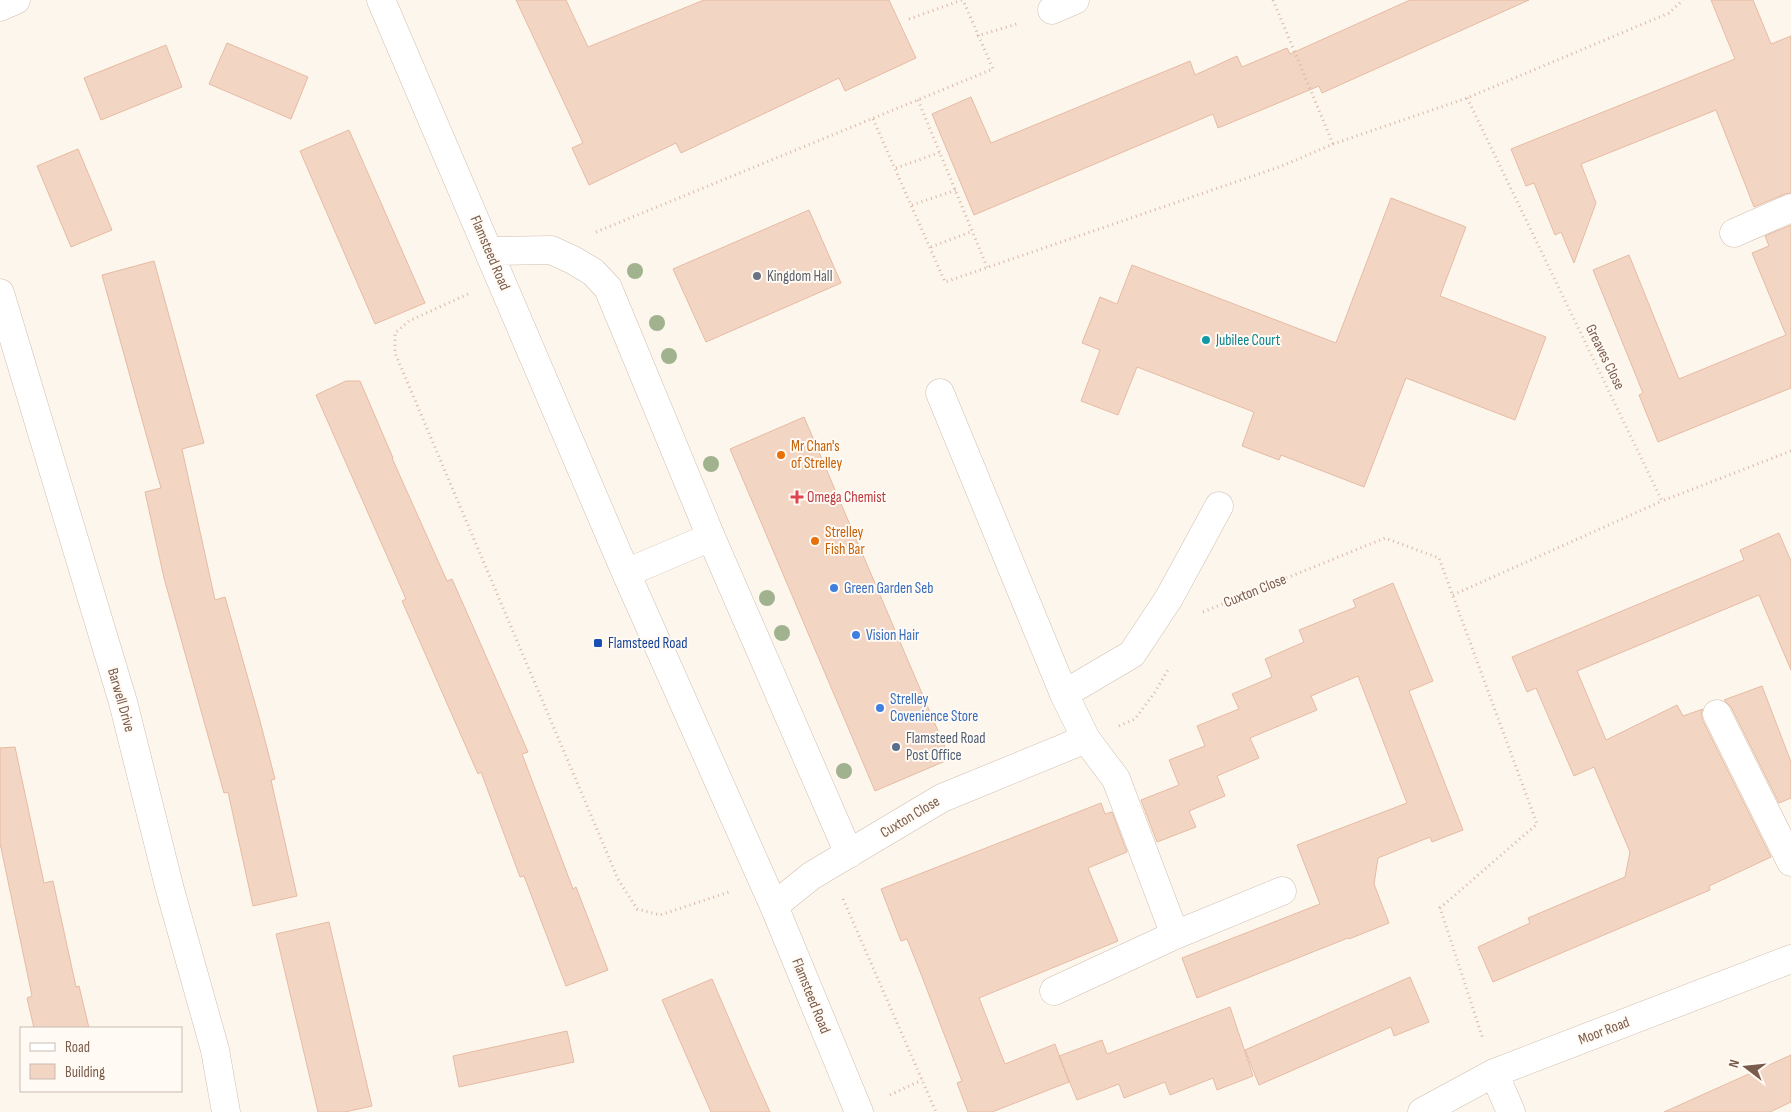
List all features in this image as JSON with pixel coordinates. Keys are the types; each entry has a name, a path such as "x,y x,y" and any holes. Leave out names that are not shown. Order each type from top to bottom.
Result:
{"street":[{"path":"0,7 16,0"},
{"name":"Flamsteed Road","path":"381,0 626,573 774,906 859,1112"},
{"path":"1734,233 1791,208"},
{"path":"489,251 551,250 593,272 608,288 711,537 839,860"},
{"name":"Barwell Drive","path":"0,293 123,702 169,886 215,1050 226,1112"},
{"path":"940,393 1064,694 1086,739 1116,779 1175,935"},
{"path":"1064,694 1132,654 1169,598 1219,506"},
{"path":"626,573 711,537"},
{"path":"1717,714 1791,862"},
{"name":"Cuxton Close","path":"774,906 811,876 942,798 1086,739"},
{"path":"1054,991 1175,935 1282,891"},
{"name":"Moor Road","path":"1422,1112 1494,1073 1791,959"},
{"path":"1494,1073 1511,1112"}],"path":[{"path":"551,250 993,69 963,0 909,19"},
{"path":"1273,0 1332,144"},
{"path":"873,119 945,282 1282,166 1332,144 1467,98 1669,13 1683,0"},
{"path":"978,36 1033,19 1064,5"},
{"name":"Greaves Close","path":"1467,98 1662,501"},
{"path":"918,100 987,267"},
{"path":"896,168 941,152"},
{"path":"912,206 956,190"},
{"path":"931,247 972,231"},
{"path":"501,279 409,321 395,333 395,353 618,880 637,910 660,914 763,881"},
{"path":"1453,595 1662,501 1791,450"},
{"name":"Cuxton Close","path":"1199,614 1384,538 1439,558 1537,824 1440,908 1494,1073"},
{"path":"1086,739 1135,719 1155,692 1170,666"},
{"path":"839,860 936,1112"}],"building":[{"path":"516,0 566,0 588,47 704,0 889,0 916,58 845,91 839,78 681,153 676,143 589,185 572,148 583,143"},
{"path":"1410,0 1529,0 1322,93 1319,86 1218,128 1213,114 974,215 932,114 971,97 991,143 1190,61 1195,75 1237,56 1242,67 1287,48 1290,54"},
{"path":"1711,0 1753,0 1771,44 1791,36 1791,193 1754,207 1716,110 1581,164 1596,203 1574,263 1561,232 1555,235 1534,183 1526,186 1511,149 1735,59"},
{"path":"227,43 308,77 291,119 209,84"},
{"path":"166,45 182,87 101,120 84,78"},
{"path":"349,130 425,303 375,324 300,151"},
{"path":"78,149 112,230 71,247 37,166"},
{"name":"Jubilee Court","path":"1391,198 1466,227 1440,296 1546,337 1515,420 1406,378 1364,487 1281,455 1279,460 1242,446 1254,412 1137,367 1118,415 1081,401 1100,350 1082,343 1100,297 1117,304 1132,265 1336,343"},
{"name":"Kingdom Hall","path":"809,210 841,283 706,342 673,269"},
{"path":"1791,225 1791,388 1658,442 1639,395 1643,393 1593,270 1629,255 1679,379 1786,335 1752,253 1769,246 1765,236"},
{"path":"154,261 204,443 182,449 215,600 225,597 260,721 275,779 271,780 297,896 253,906 228,792 224,793 164,578 145,492 161,488 102,275"},
{"path":"346,381 360,381 447,581 452,579 528,752 522,754 573,889 576,887 608,970 566,986 524,876 520,877 481,772 478,774 402,601 406,599 316,395"},
{"path":"804,417 950,759 875,791 730,449"},
{"path":"1779,533 1791,561 1791,670 1759,595 1577,671 1606,740 1677,705 1683,716 1703,709 1701,714 1703,721 1771,857 1709,886 1710,890 1493,982 1478,947 1530,923 1528,918 1625,877 1630,852 1594,767 1574,776 1536,688 1527,692 1512,657 1744,560 1740,550"},
{"path":"1393,583 1433,681 1409,691 1463,830 1432,842 1430,837 1378,858 1374,884 1389,923 1197,998 1182,958 1320,904 1297,845 1407,803 1358,676 1311,696 1317,710 1250,738 1259,758 1217,776 1225,796 1189,811 1196,827 1157,842 1141,800 1179,785 1169,760 1205,746 1197,726 1239,709 1232,694 1272,677 1265,659 1304,642 1299,630 1356,607 1353,600"},
{"path":"1762,686 1791,762 1791,798 1779,803 1731,707 1724,700"},
{"path":"15,747 44,883 53,881 76,987 79,986 89,1027 34,1027 27,998 32,996 0,843 0,748"},
{"path":"1101,803 1105,814 1112,812 1127,852 1088,868 1118,941 979,998 1005,1064 1055,1044 1069,1082 992,1112 968,1112 957,1083 962,1081 921,974 907,939 901,941 881,889"},
{"path":"329,922 372,1106 345,1112 318,1112 276,934"},
{"path":"1410,977 1429,1022 1394,1036 1391,1027 1259,1085 1245,1050"},
{"path":"712,979 770,1112 711,1112 662,1000"},
{"path":"1230,1007 1253,1076 1217,1090 1213,1078 1170,1095 1165,1082 1124,1098 1119,1084 1077,1100 1059,1056 1102,1040 1107,1054"},
{"path":"567,1031 574,1062 459,1087 453,1056"},
{"path":"1791,1055 1791,1102 1770,1112 1664,1112"}],"place":[{"name":"Kingdom Hall","path":"757,276"},
{"name":"Jubilee Court","path":"1206,340"},
{"name":"Mr Chan's of Strelley","path":"781,455"},
{"name":"Omega Chemist","path":"797,497"},
{"name":"Strelley Fish Bar","path":"815,541"},
{"name":"Green Garden Seb","path":"834,588"},
{"name":"Vision Hair","path":"856,635"},
{"name":"Flamsteed Road","path":"598,643"},
{"name":"Strelley Covenience Store","path":"880,708"},
{"name":"Flamsteed Road Post Office","path":"896,747"}]}
